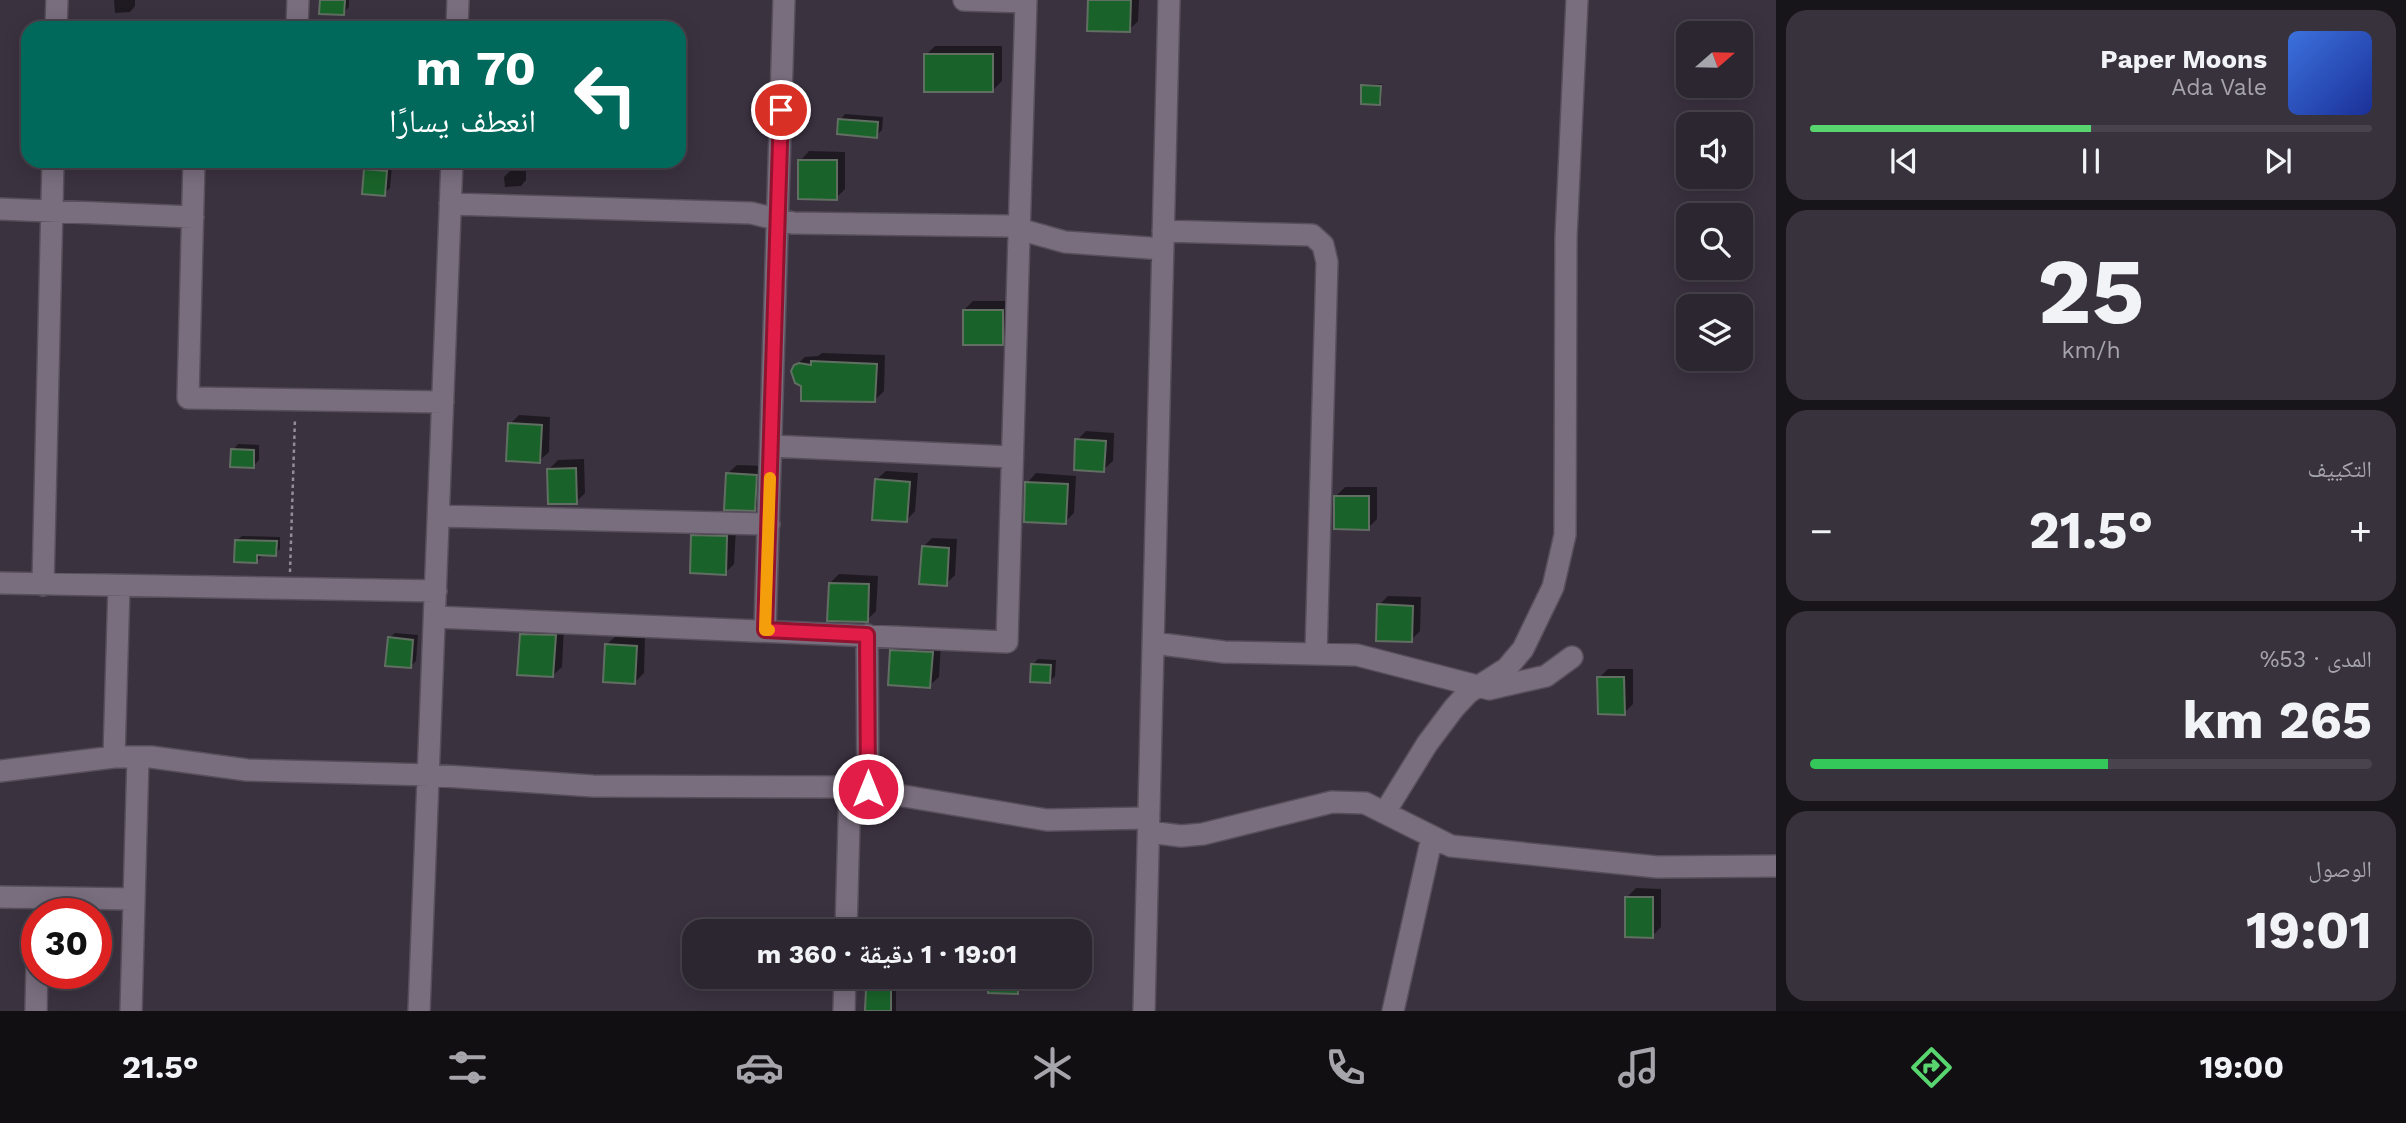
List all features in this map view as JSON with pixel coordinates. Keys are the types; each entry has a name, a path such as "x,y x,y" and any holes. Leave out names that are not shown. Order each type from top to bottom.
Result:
{"street":[{"path":"56,21 57,0"},
{"path":"298,0 298,21"},
{"path":"457,21 458,0"},
{"path":"765,630 784,0"},
{"path":"435,617 1007,642 1026,1 964,0"},
{"path":"1144,1011 1169,0"},
{"path":"1385,813 1427,744 1447,717 1468,694 1507,668 1523,649 1553,587 1565,535 1566,237 1577,0"},
{"path":"43,585 53,168"},
{"path":"194,168 188,398 443,402"},
{"path":"419,1011 452,168"},
{"path":"450,204 751,212 793,223 1008,226 1065,242 1312,235 1323,245 1326,262 1316,654"},
{"path":"0,209 193,217"},
{"path":"771,446 1012,457"},
{"path":"439,516 769,524"},
{"path":"0,583 436,592"},
{"path":"114,757 119,586"},
{"path":"847,919 859,788 867,635"},
{"path":"1153,643 1224,652 1357,655 1489,689 1546,676 1572,657"},
{"path":"0,771 114,757 138,757 247,770 430,775 593,786 859,788 1011,816 1149,825 1181,836 1203,834 1332,802 1365,803 1432,837 1459,847 1657,867 1776,866"},
{"path":"131,1011 138,757"},
{"path":"1393,1011 1432,837"},
{"path":"0,897 21,902"},
{"path":"112,901 134,900"},
{"path":"36,989 36,1011"},
{"path":"844,1011 845,989"}],"path":[{"path":"289,589 296,400"}],"building":[{"path":"320,0 345,0 344,15 319,14"},
{"path":"1088,0 1131,0 1130,32 1087,31"},
{"path":"924,54 993,54 993,92 924,92"},
{"path":"1361,85 1381,86 1380,105 1361,104"},
{"path":"838,119 878,122 877,138 837,134"},
{"path":"798,160 837,160 837,200 798,199"},
{"path":"364,169 387,171 385,196 362,194"},
{"path":"963,310 1003,310 1003,345 963,345"},
{"path":"811,361 877,364 875,402 801,401 801,386 795,383 791,371 794,365 811,365"},
{"path":"508,423 542,425 540,463 506,461"},
{"path":"1075,439 1106,441 1104,472 1074,470"},
{"path":"231,449 254,450 254,468 230,467"},
{"path":"576,468 577,504 548,504 547,469"},
{"path":"726,473 757,475 755,511 724,510"},
{"path":"875,479 910,482 907,522 872,520"},
{"path":"1025,482 1068,484 1066,524 1024,522"},
{"path":"1334,496 1369,496 1369,530 1334,529"},
{"path":"691,535 727,536 726,575 690,573"},
{"path":"235,540 277,541 276,556 257,555 257,563 234,562"},
{"path":"922,546 949,548 947,586 919,584"},
{"path":"829,583 869,584 868,622 827,621"},
{"path":"1377,604 1413,606 1412,642 1376,641"},
{"path":"520,634 556,635 553,677 517,675"},
{"path":"388,637 413,640 411,668 385,666"},
{"path":"605,644 637,646 635,684 603,682"},
{"path":"890,650 933,652 930,688 888,685"},
{"path":"1031,664 1051,665 1050,683 1030,682"},
{"path":"1597,677 1624,677 1625,715 1598,714"},
{"path":"1625,897 1653,897 1653,938 1625,937"},
{"path":"866,989 891,989 891,1011 865,1011"},
{"path":"988,989 1018,989 1018,994 988,993"}],"slow traffic":[{"path":"769,630 765,630 770,478"}],"route":[{"path":"781,110 765,630 867,635 868,789"}]}
